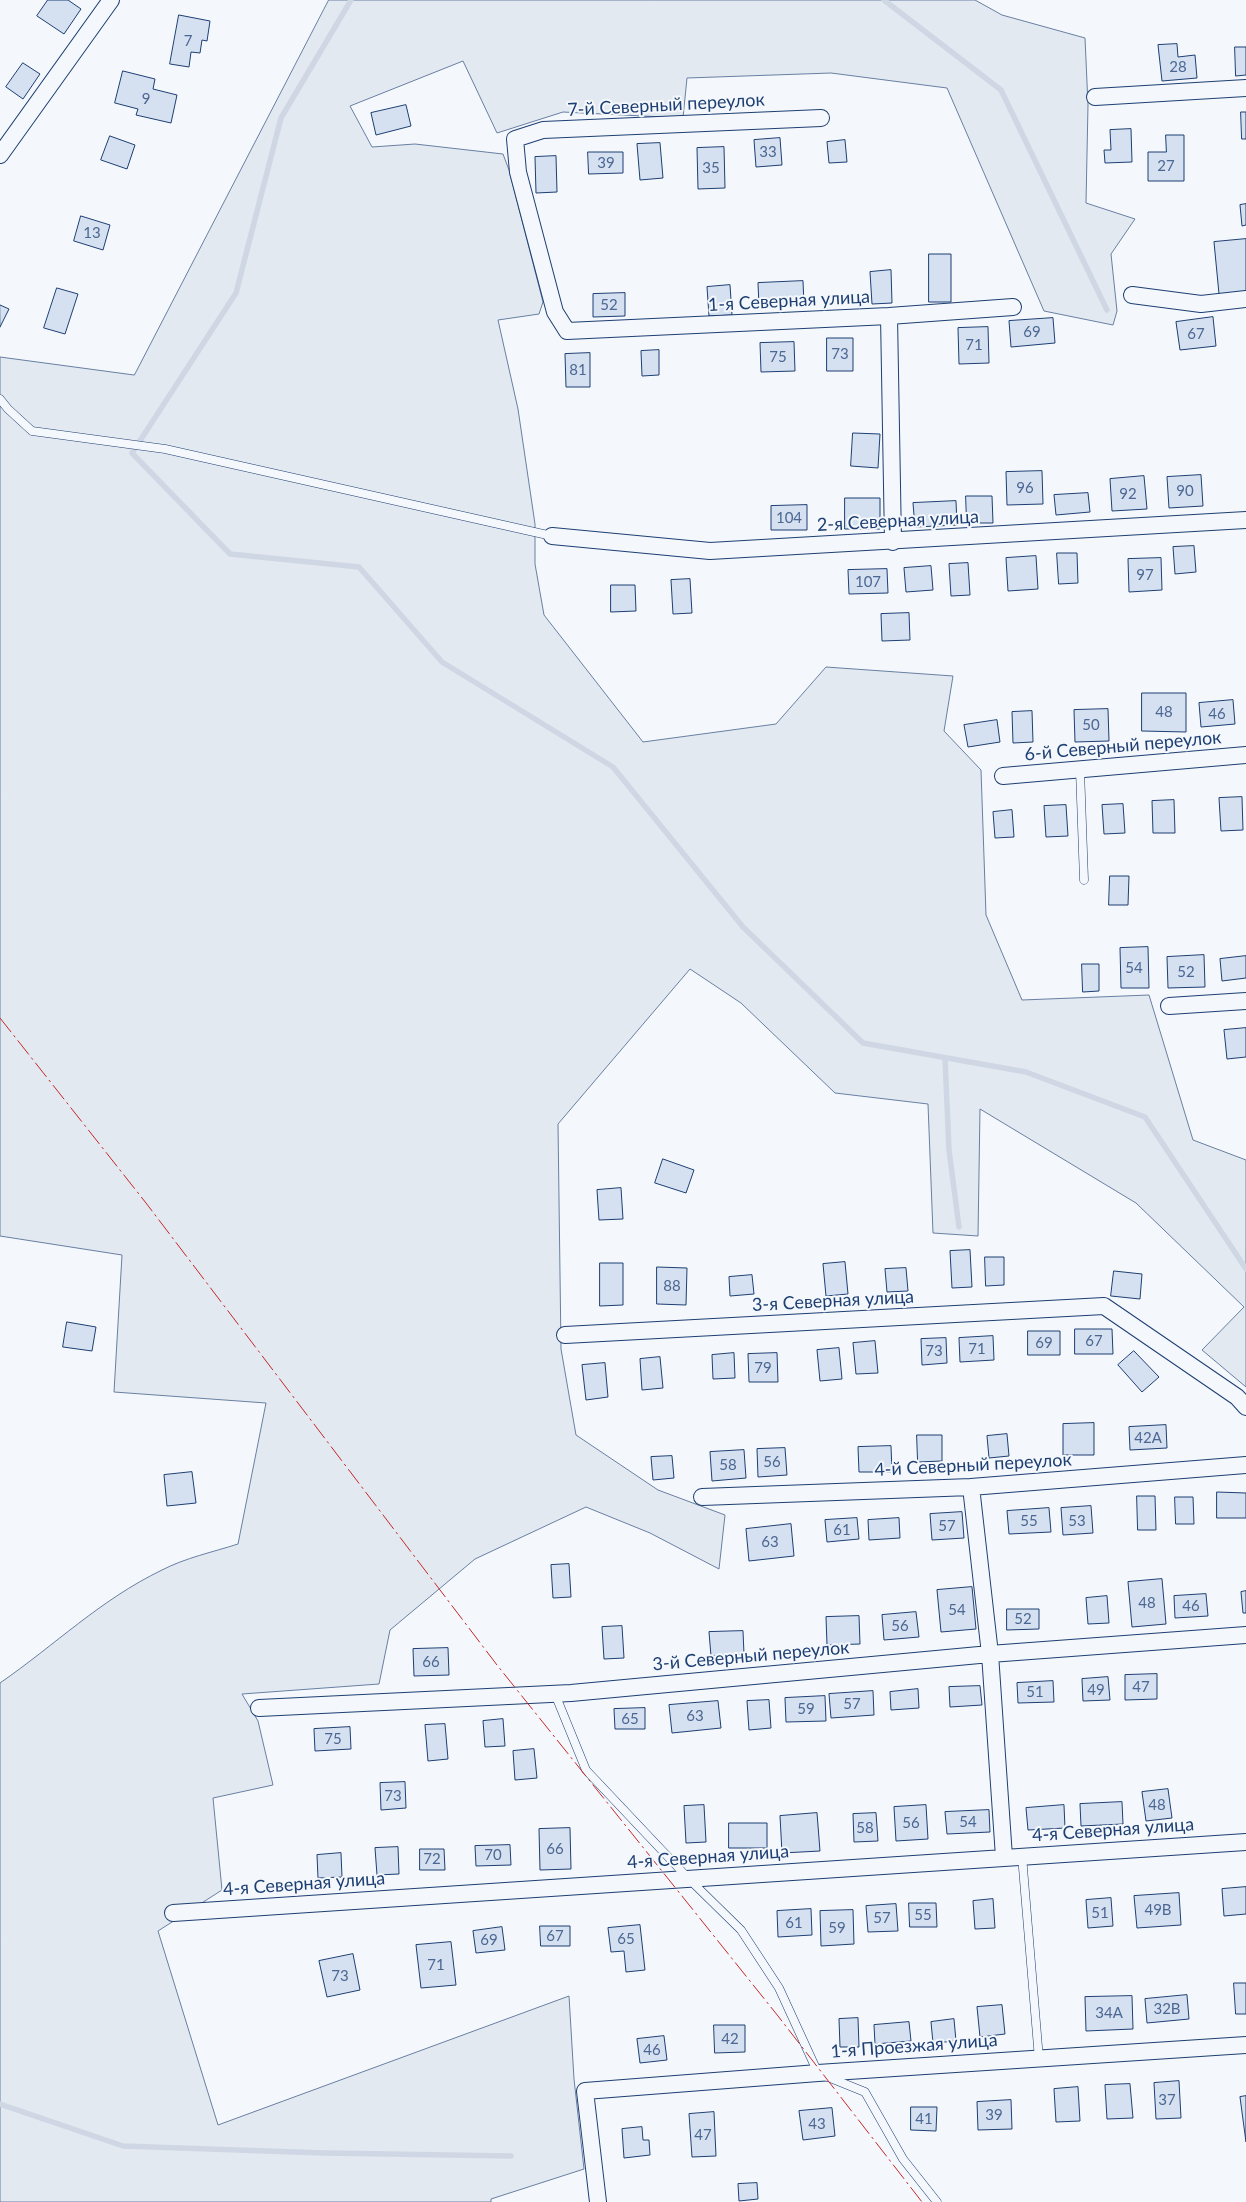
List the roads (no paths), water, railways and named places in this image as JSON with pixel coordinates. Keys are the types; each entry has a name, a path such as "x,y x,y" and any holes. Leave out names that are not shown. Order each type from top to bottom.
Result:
{"street":[{"path":"0,155 111,0"},
{"path":"1095,97 1246,88"},
{"name":"7-й Северный переулок","path":"567,331 554,312 518,172 515,139 543,130 821,118"},
{"path":"1132,295 1201,304 1246,299"},
{"name":"1-я Северная улица","path":"567,331 889,316 1013,307"},
{"path":"889,316 893,542"},
{"name":"2-я Северная улица","path":"552,536 710,552 1246,520"},
{"name":"6-й Северный переулок","path":"1003,776 1246,755"},
{"path":"1169,1006 1246,1001"},
{"name":"3-я Северная улица","path":"564,1335 1104,1306 1237,1397 1246,1407"},
{"name":"4-й Северный переулок","path":"702,1497 971,1487 1246,1464"},
{"path":"971,1487 990,1654 1004,1857"},
{"name":"3-й Северный переулок","path":"259,1708 555,1694 990,1654 1246,1635"},
{"name":"4-я Северная улица","path":"173,1913 1246,1842"},
{"name":"1-я Проезжая улица","path":"598,2202 585,2091 818,2073 1246,2045"}],"lane":[{"path":"0,399 32,431 165,449 552,536"},
{"path":"1080,770 1084,880"},
{"path":"555,1694 586,1770 689,1879 741,1930 780,1988 818,2073 865,2092 903,2159 937,2202"},
{"path":"1022,1856 1039,2059"}],"waterway":[{"path":"351,0 281,118 236,293 132,453 230,554 359,567 442,662 613,767 743,927 863,1043 1026,1072 1145,1117 1246,1269"},
{"path":"884,0 1001,90 1107,310"},
{"path":"945,1058 949,1150 959,1227"},
{"path":"0,2104 123,2146 324,2153 511,2156"}]}
